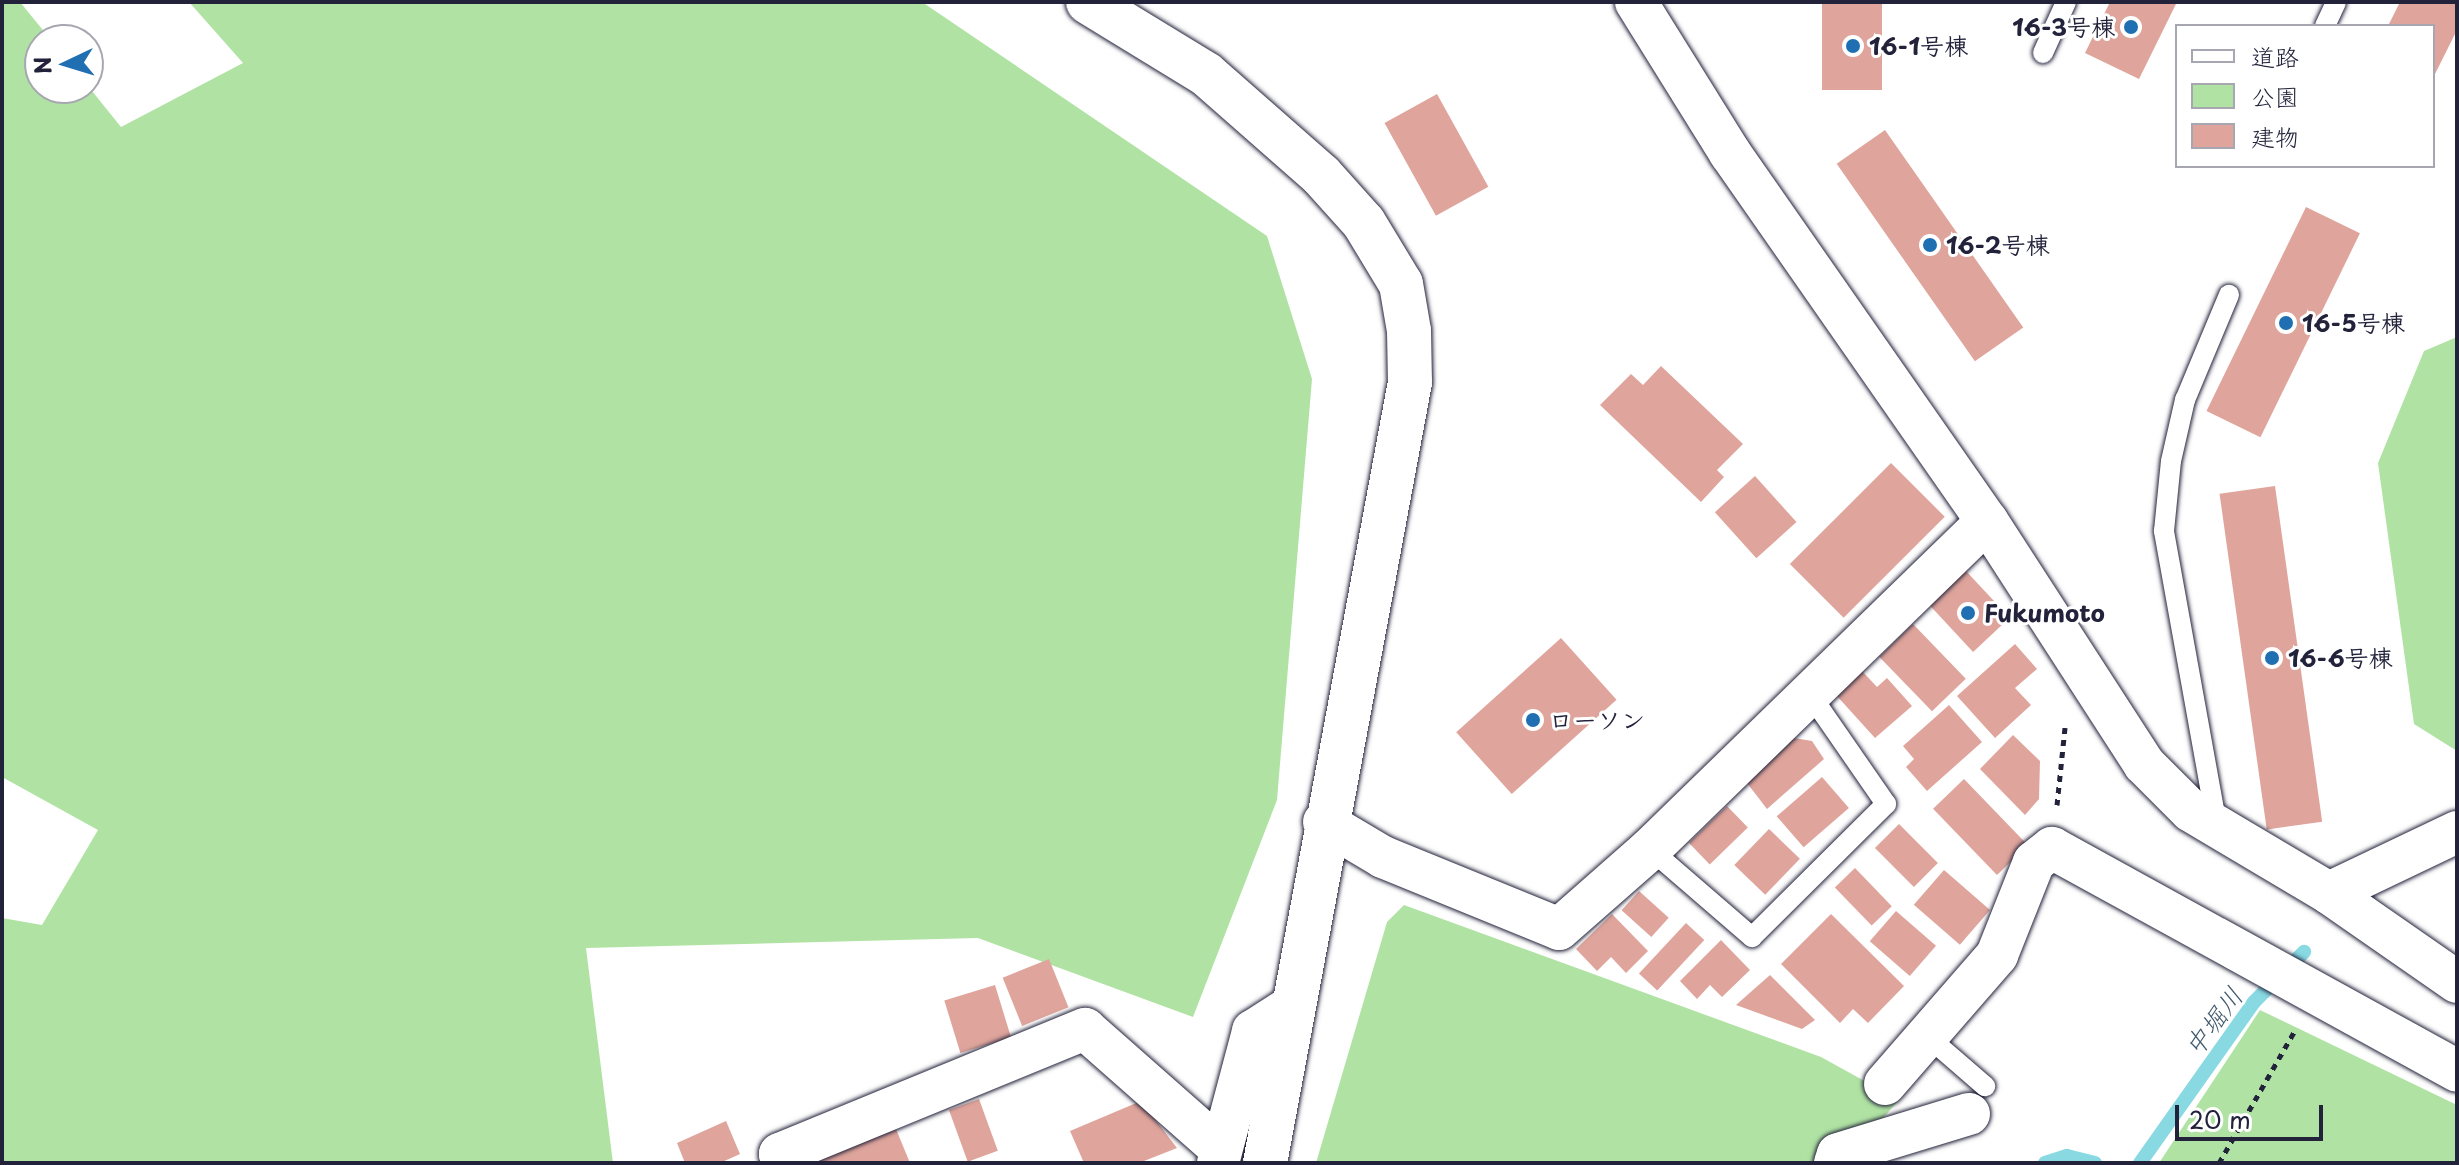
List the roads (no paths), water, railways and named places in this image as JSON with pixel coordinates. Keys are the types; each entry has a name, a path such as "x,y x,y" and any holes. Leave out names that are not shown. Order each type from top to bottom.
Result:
{"street":[{"path":"1636,2 1730,153 1987,521 2144,764 2191,811 2329,893 2457,982"},
{"path":"1100,5 1206,74 1321,175 1364,223 1401,284 1410,382 1324,822 1295,1004 1265,1163"},
{"path":"1324,822 1383,857 1559,929 1650,849 1987,521"},
{"path":"2329,893 2457,832"},
{"path":"1885,1084 1997,955 2034,862 2052,848 2457,1071"},
{"path":"784,1163 780,1154 1085,1029 1217,1159 1253,1031 1295,1004"},
{"path":"1835,1163 1838,1154 1977,1100"}],"lane":[{"path":"2043,53 2066,2"},
{"path":"2326,24 2336,2"},
{"path":"2217,826 2164,531 2171,461 2185,400 2229,295"},
{"path":"1650,849 1752,937 1886,804 1809,693"},
{"path":"1927,1036 1977,1100"}],"waterway":[{"name":"中堀川","path":"2140,1163 2254,1002 2304,952"},
{"name":"中堀川","path":"2045,1163 2067,1156 2095,1163"}],"place":[{"name":"16-3号棟","path":"2131,27"},
{"name":"16-1号棟","path":"1853,46"},
{"name":"16-2号棟","path":"1930,245"},
{"name":"16-5号棟","path":"2286,323"},
{"name":"Fukumoto","path":"1968,613"},
{"name":"16-6号棟","path":"2272,658"},
{"name":"ローソン","path":"1533,720"}]}
